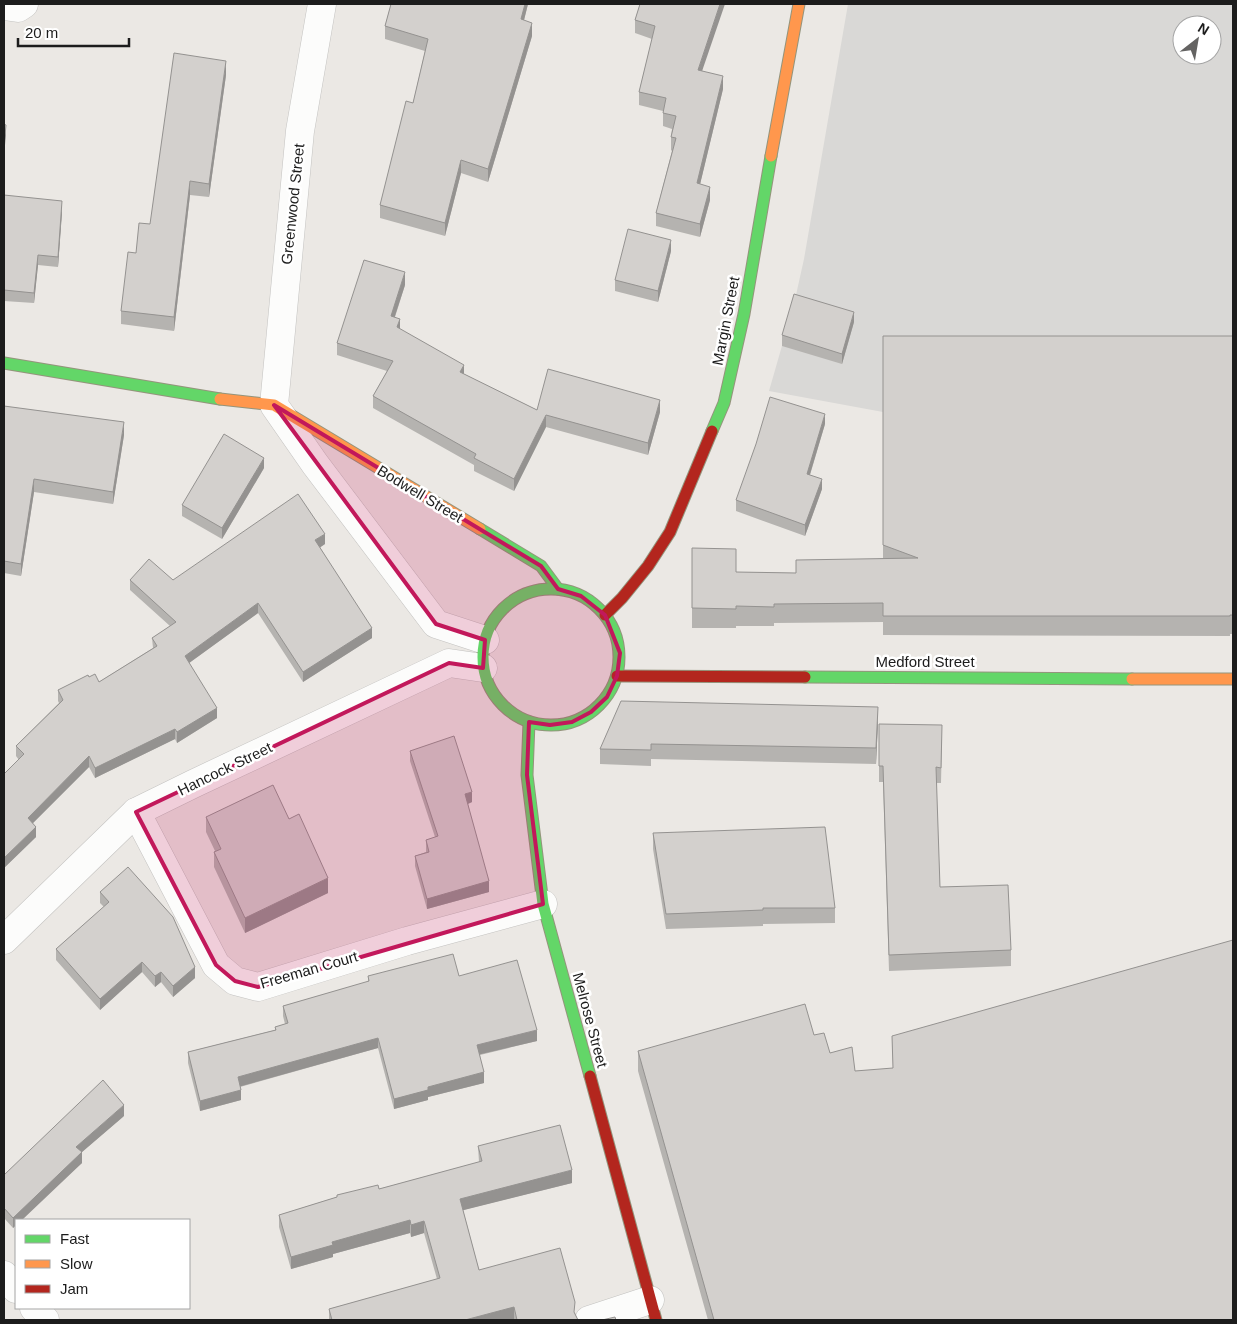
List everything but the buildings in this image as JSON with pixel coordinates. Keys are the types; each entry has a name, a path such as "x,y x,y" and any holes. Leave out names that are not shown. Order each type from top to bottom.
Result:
{"street":[{"path":"4,6 18,8 24,4"},
{"name":"Greenwood Street","path":"274,405 300,131 322,4"},
{"name":"Margin Street","path":"605,615 622,598 648,566 670,532 724,403 744,314 799,4"},
{"name":"Bodwell Street","path":"4,364 228,400 274,405 412,490 541,566 558,589"},
{"path":"274,405 315,464 436,624 485,640"},
{"path":"558,589 581,596 605,615 614,630 620,653 617,676 607,697 591,712 572,722 550,725 529,722 510,712 495,696 483,668 485,640 492,622 508,604 535,590 558,589"},
{"name":"Hancock Street","path":"4,940 136,812 449,663 483,668"},
{"name":"Medford Street","path":"617,676 1233,679"},
{"name":"Melrose Street","path":"529,722 527,775 544,904 653,1310"},
{"name":"Freeman Court","path":"136,812 216,965 236,981 258,987 407,941 544,904"},
{"path":"4,1276 15,1288"},
{"path":"35,1309 45,1320"},
{"path":"589,1320 653,1310"}],"highlighted area":[{"path":"274,405 541,566 558,589 581,596 605,615 620,653 617,676 607,697 591,712 572,722 550,725 529,722 527,775 543,904 258,987 235,981 216,965 136,812 449,663 483,668 485,640 436,624"}],"shaded area":[{"path":"848,4 1233,4 1233,356 883,355 883,412 769,391 794,304 804,259"}],"traffic: fast":[{"path":"712,431 724,403 744,314 771,156"},
{"path":"4,363 220,399"},
{"path":"480,529 541,566 558,589"},
{"path":"551,589 577,594 599,609 614,631 619,657 614,683 599,705 577,720 551,725 525,720 503,705 488,683 483,657 488,631 503,609 525,594 551,589"},
{"path":"805,677 1132,679"},
{"path":"529,722 527,775 543,904 590,1076"}],"traffic: slow":[{"path":"771,156 799,4"},
{"path":"220,399 274,405 480,529"},
{"path":"1132,679 1233,679"}],"traffic: jam":[{"path":"605,615 622,598 648,566 670,532 712,431"},
{"path":"617,676 805,677"},
{"path":"590,1076 656,1320"}]}
